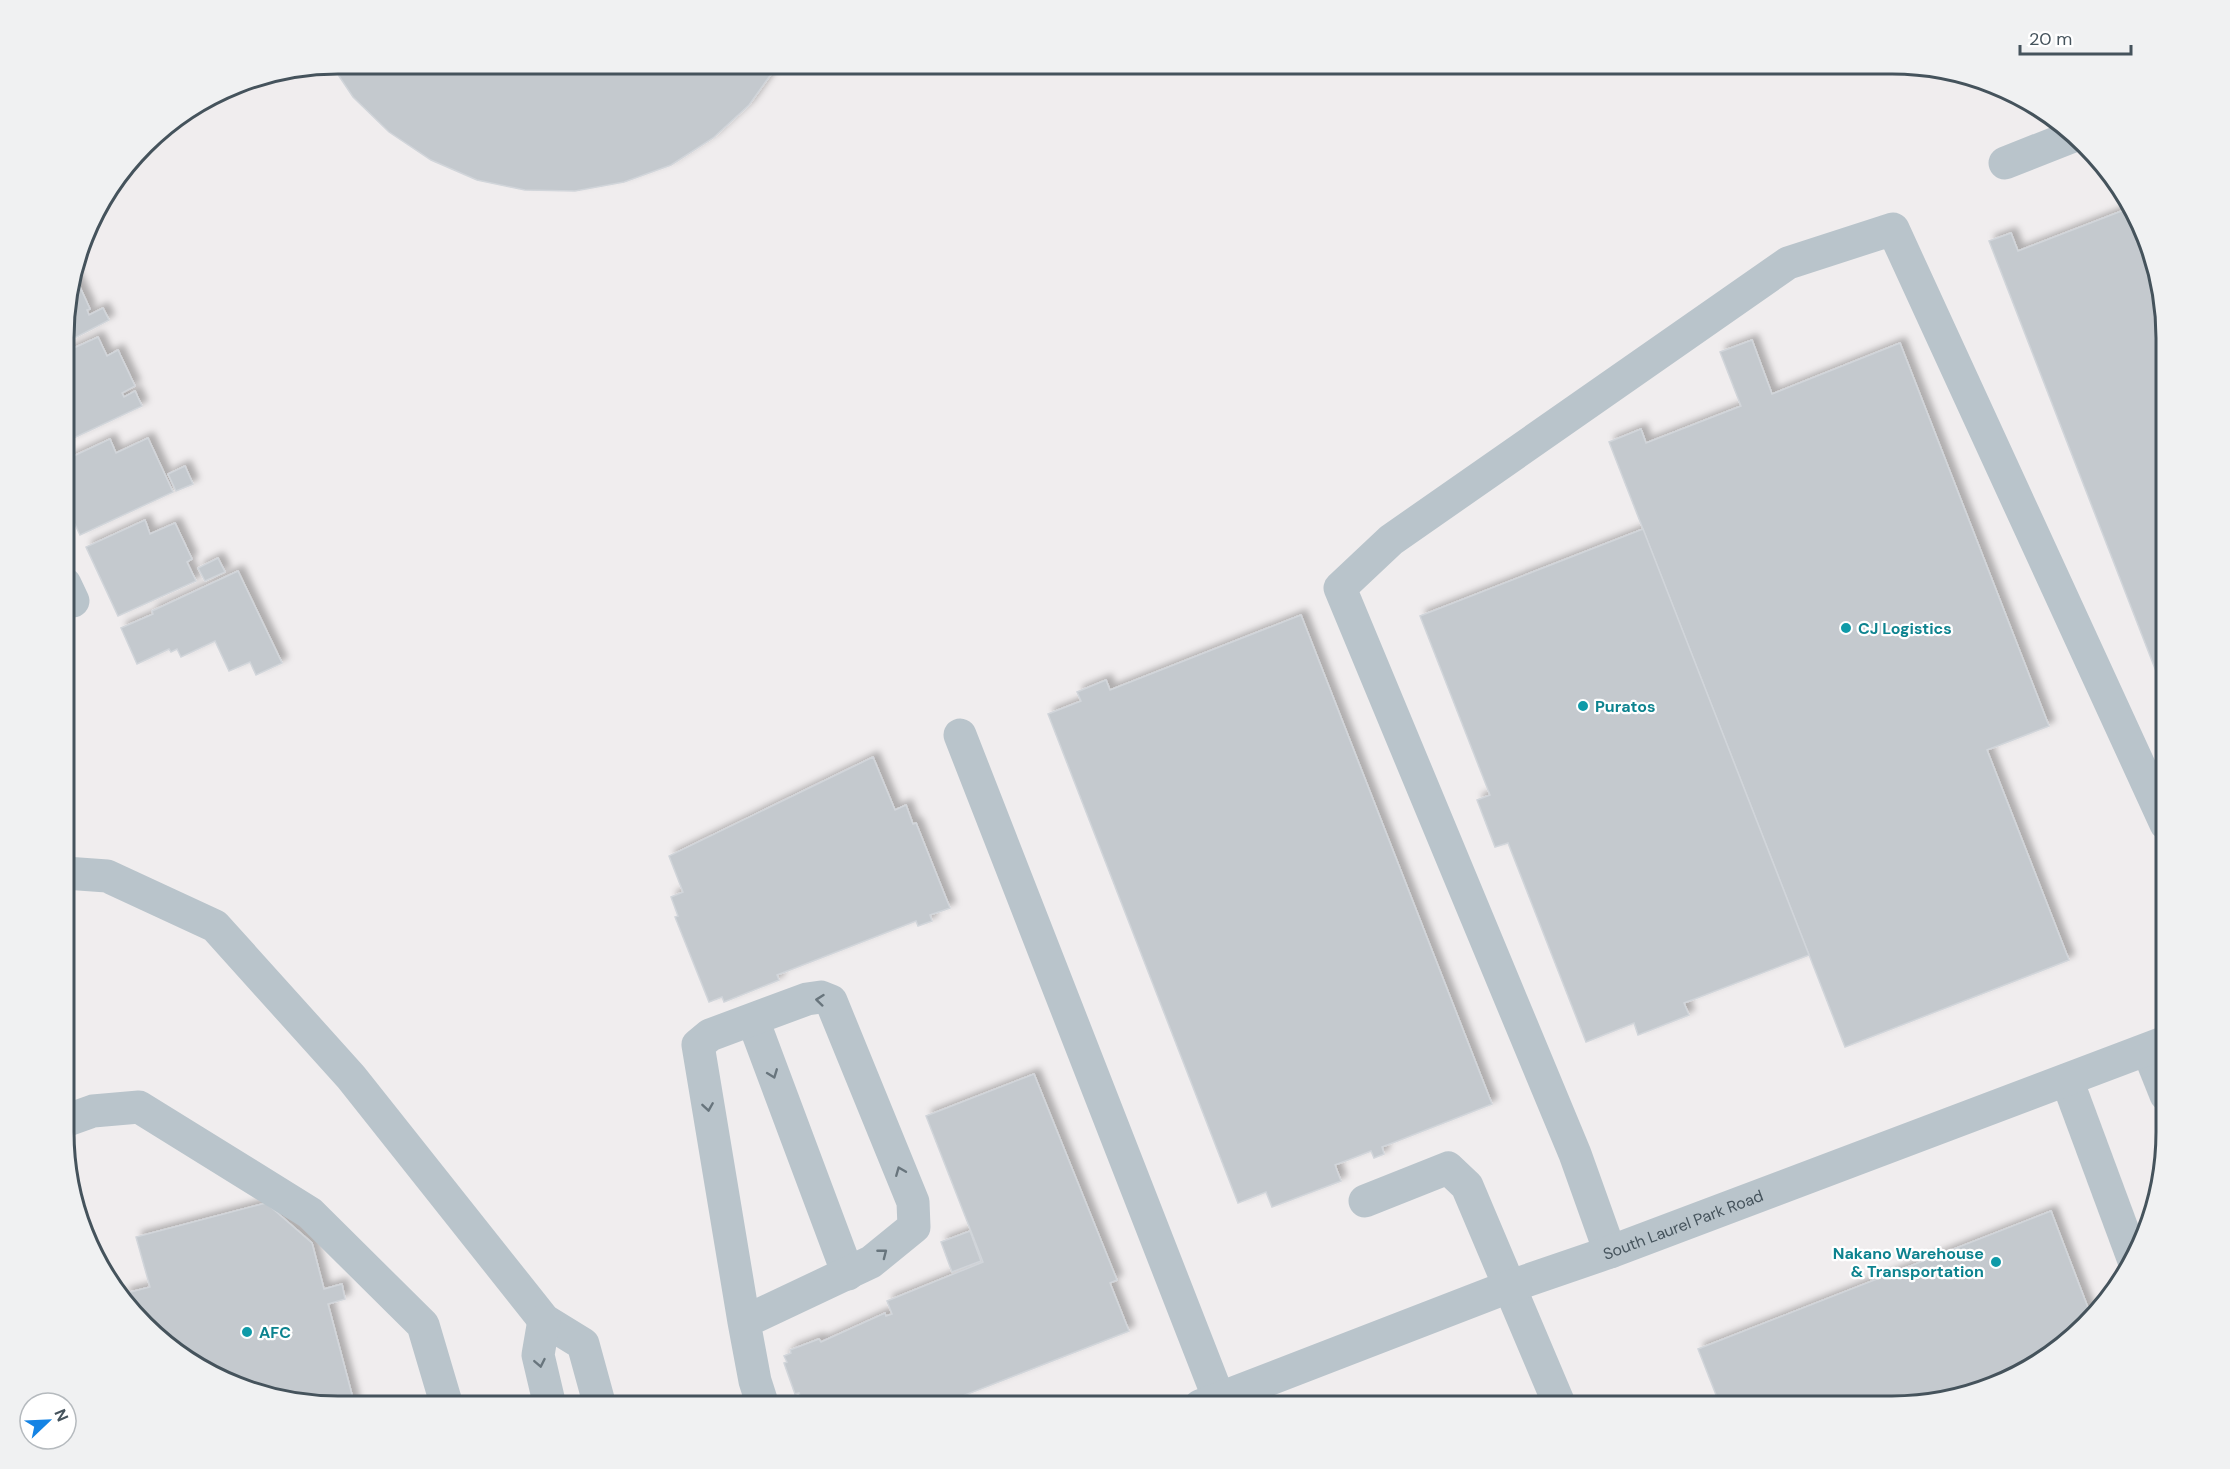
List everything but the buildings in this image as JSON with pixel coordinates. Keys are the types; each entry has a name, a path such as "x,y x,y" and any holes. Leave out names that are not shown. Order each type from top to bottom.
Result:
{"street":[{"path":"2005,163 2066,139"},
{"path":"1610,1252 1575,1154 1340,588 1391,540 1788,263 1893,229 2156,802"},
{"path":"960,735 1207,1396"},
{"path":"74,874 107,876 215,926 351,1077 544,1320 583,1344 597,1396"},
{"path":"744,1322 871,1262 914,1227 913,1202 831,1001 821,997 807,999 710,1035 698,1045 744,1322 760,1396"},
{"path":"753,1020 848,1274"},
{"name":"South Laurel Park Road","path":"1225,1396 1508,1287 1610,1252 2156,1046"},
{"path":"2067,1080 2129,1248"},
{"path":"74,1118 93,1111 139,1107 310,1213 423,1325 444,1396"},
{"path":"1365,1201 1448,1168 1467,1186 1556,1396"},
{"path":"544,1320 538,1355 548,1396"}],"place":[{"name":"CJ Logistics","path":"1846,628"},
{"name":"Puratos","path":"1583,706"},
{"name":"Nakano Warehouse & Transportation","path":"1996,1262"},
{"name":"AFC","path":"247,1332"}]}
